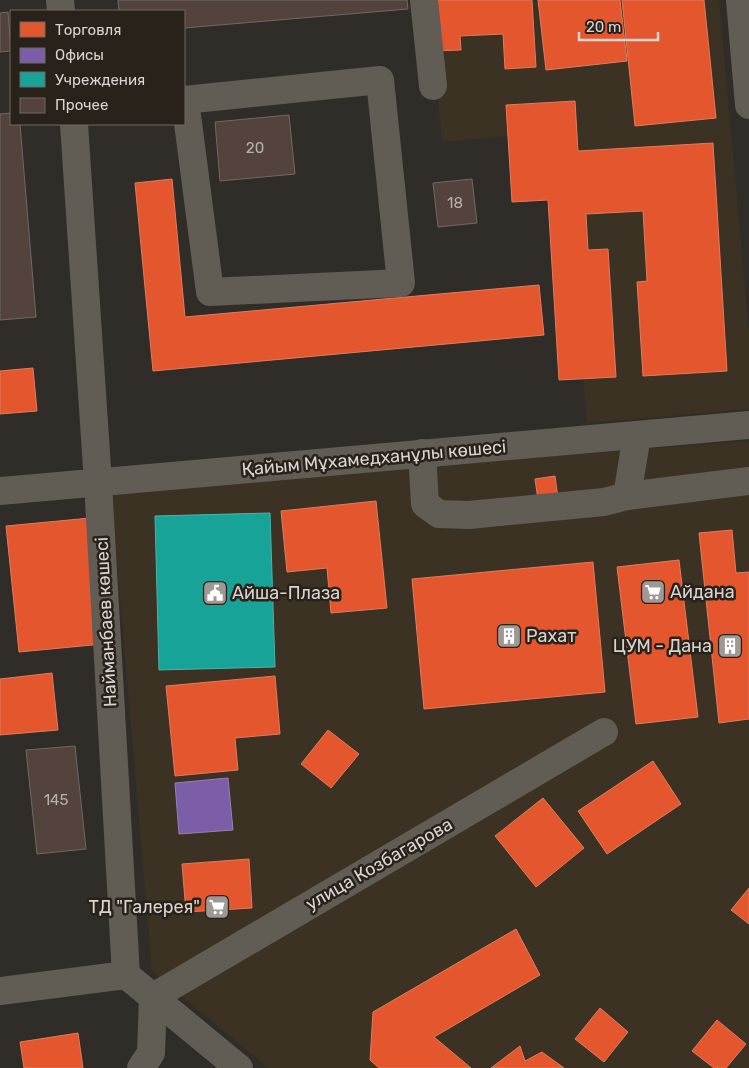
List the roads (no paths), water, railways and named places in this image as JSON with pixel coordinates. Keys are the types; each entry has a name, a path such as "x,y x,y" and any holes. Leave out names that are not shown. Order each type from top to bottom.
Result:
{"street":[{"path":"424,0 433,86"},
{"path":"740,0 749,104"},
{"path":"380,80 400,283 210,292 185,100 380,80"},
{"name":"Найманбаев көшесі","path":"74,125 98,483 126,975"},
{"name":"Қайым Мұхамедханұлы көшесі","path":"0,491 749,425"},
{"path":"627,496 637,435"},
{"path":"422,453 425,504 439,514 469,515 604,502 627,496 749,481"},
{"name":"улица Козбагарова","path":"153,997 604,732"},
{"path":"0,991 126,975 238,1068"},
{"path":"141,1068 151,1053 153,997"}],"place":[{"name":"Айдана","path":"653,592"},
{"name":"Айша-Плаза","path":"215,593"},
{"name":"Рахат","path":"509,636"},
{"name":"ЦУМ - Дана","path":"730,646"},
{"name":"ТД \"Галерея\"","path":"217,907"}]}
